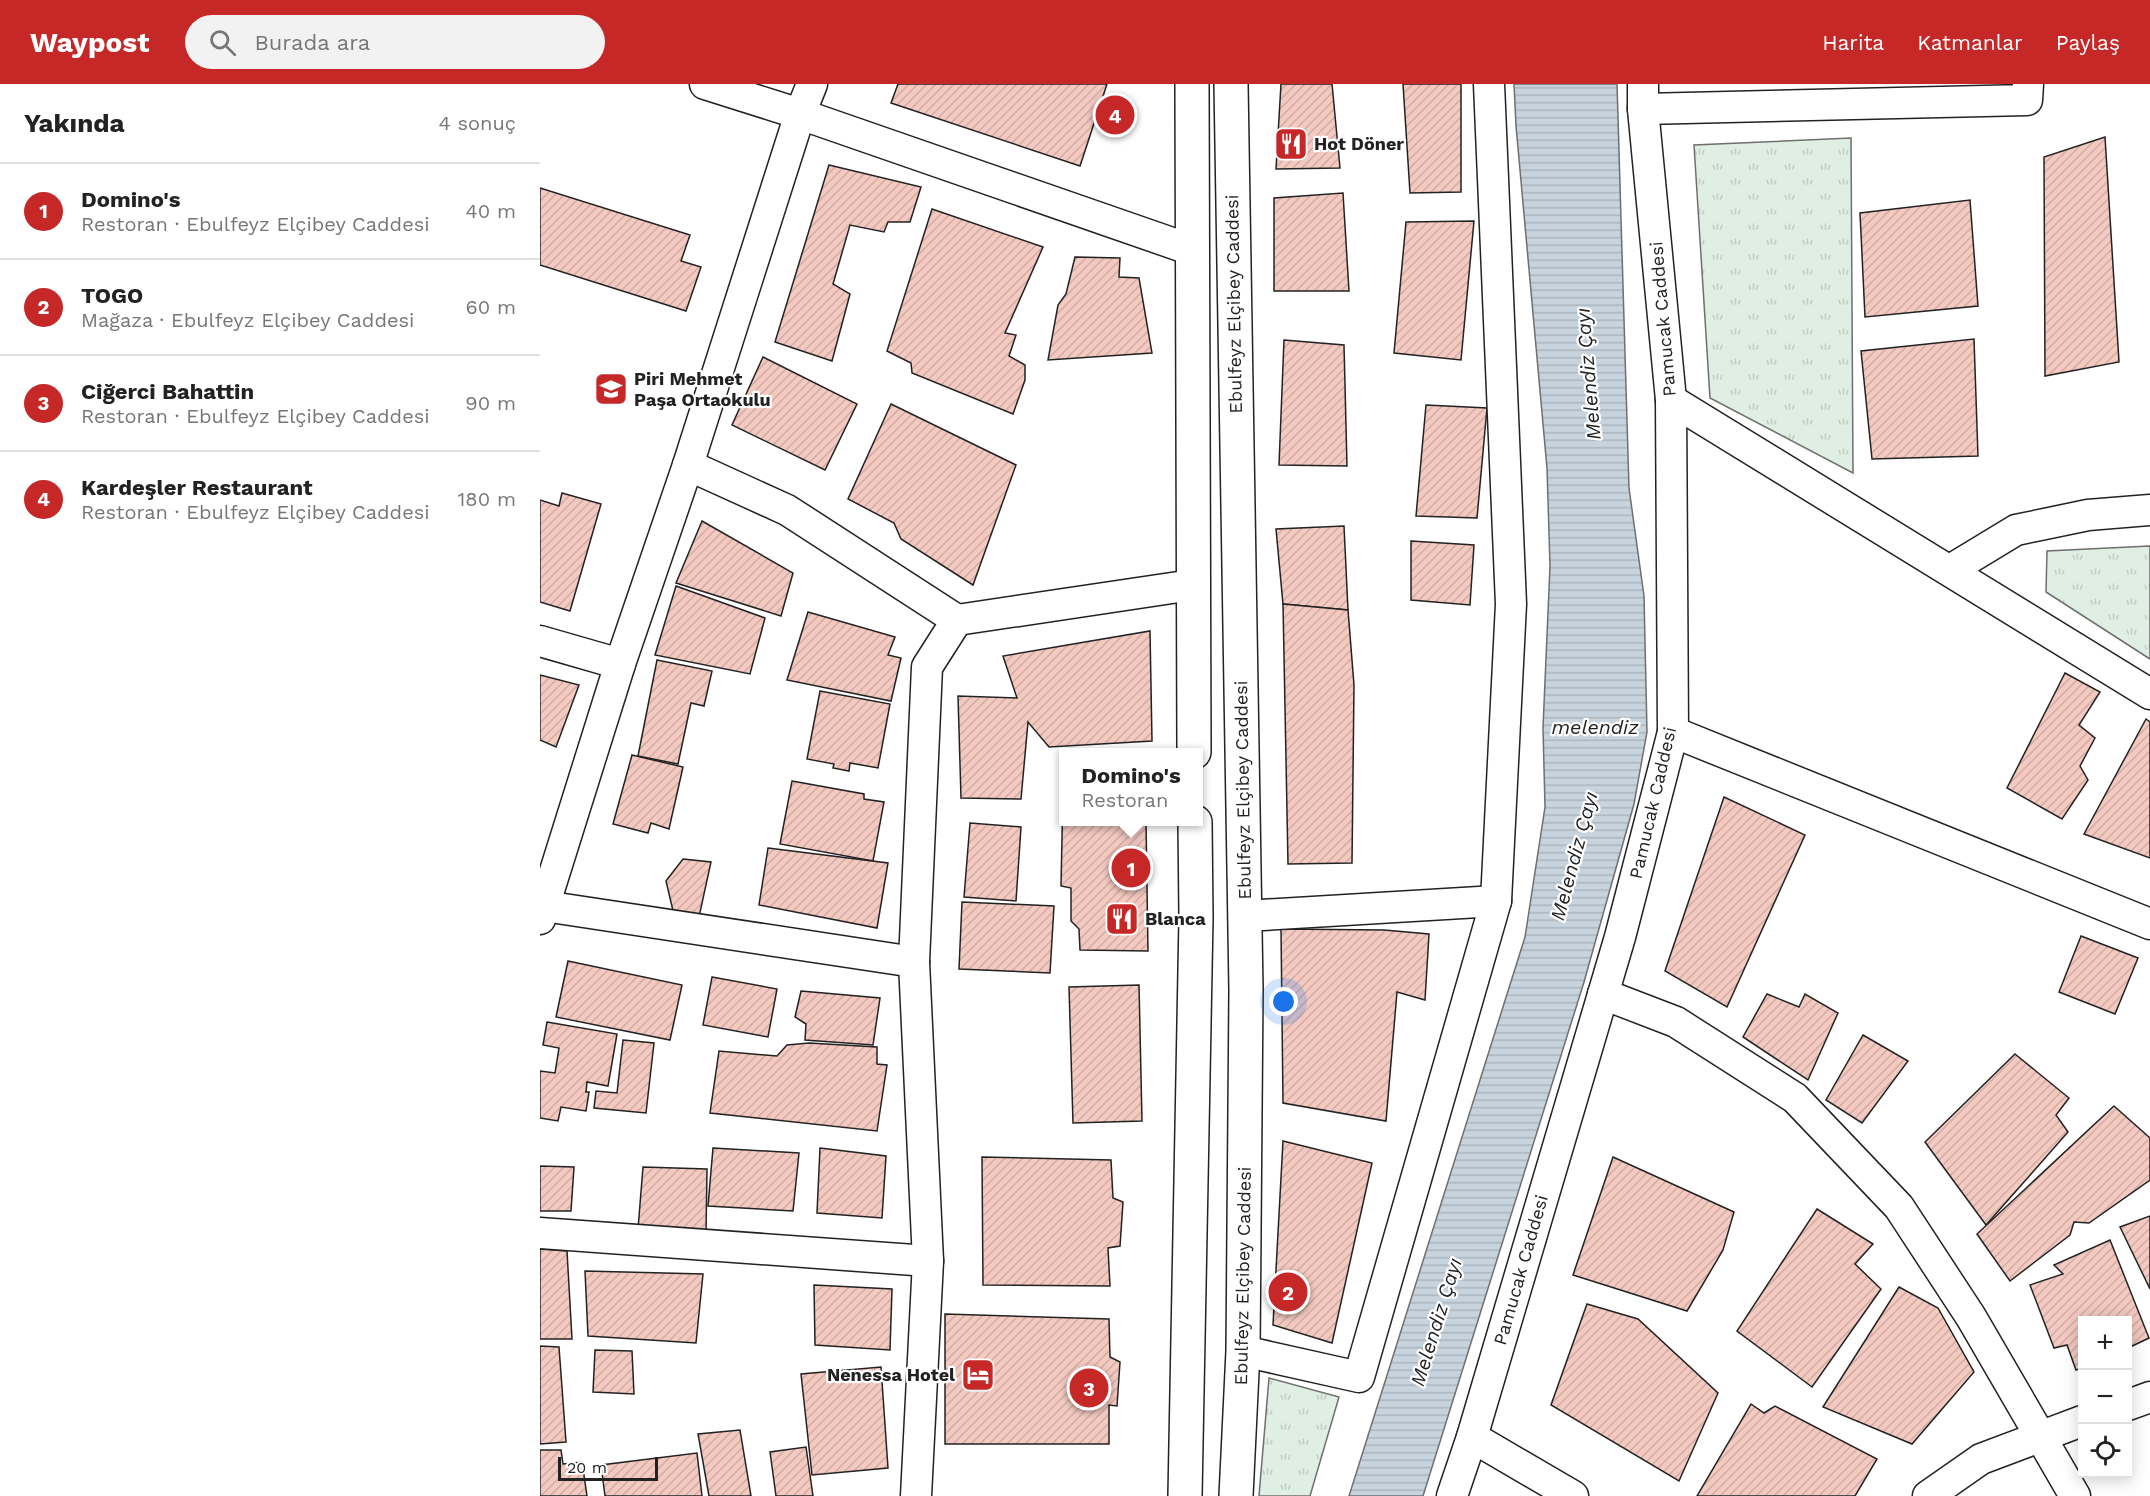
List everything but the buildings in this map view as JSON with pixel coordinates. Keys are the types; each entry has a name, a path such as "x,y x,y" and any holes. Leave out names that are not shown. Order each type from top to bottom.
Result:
{"main road":[{"path":"1192,84 1194,748"},
{"name":"Ebulfeyz Elçibey Caddesi","path":"1231,84 1246,990 1243,1351 1236,1496"},
{"path":"1185,1496 1196,918 1195,826"}],"street":[{"path":"705,84 800,114 1192,250"},
{"path":"812,84 800,114 688,465 620,664 542,913 914,962"},
{"path":"1243,1351 1359,1377 1496,901 1511,604 1489,84"},
{"path":"1643,97 2028,100 2028,84"},
{"name":"Pamucak Caddesi","path":"1452,1496 1472,1437 1620,937 1673,732 1671,400 1643,97"},
{"path":"1671,400 2150,694"},
{"path":"688,465 787,510 957,620 1192,585"},
{"path":"1950,570 2016,530 2088,515 2150,510"},
{"path":"916,1496 928,1261 914,962 927,667 957,620"},
{"path":"540,641 620,664"},
{"path":"1673,732 2150,924"},
{"path":"1245,916 1496,901"},
{"path":"1603,994 1676,1022 1795,1098 1899,1208 1971,1317 2075,1496"},
{"path":"540,1233 928,1261"},
{"path":"2132,1403 2150,1397"},
{"path":"1928,1496 1981,1459 2078,1421"},
{"path":"1472,1437 1573,1496"}],"green space":[{"path":"1851,138 1853,473 1710,398 1694,145"},
{"path":"2150,546 2150,659 2046,592 2047,551"},
{"path":"1269,1378 1339,1397 1310,1496 1259,1496"}],"water":[{"name":"melendiz","path":"1514,84 1617,84 1629,488 1644,596 1647,732 1634,804 1584,982 1423,1496 1349,1496 1525,937 1545,807 1543,728 1550,566 1547,468"}],"place":[{"name":"Kardeşler Restaurant","path":"1115,115"},
{"name":"Hot Döner","path":"1291,144"},
{"name":"Piri Mehmet Paşa Ortaokulu","path":"611,389"},
{"name":"Domino's","path":"1131,868"},
{"name":"Blanca","path":"1122,919"},
{"name":"TOGO","path":"1288,1292"},
{"name":"Nenessa Hotel","path":"978,1375"},
{"name":"Ciğerci Bahattin","path":"1089,1388"}],"water label":[{"name":"Melendiz Çayı","path":"1588,374"},
{"name":"Melendiz Çayı","path":"1574,856"},
{"name":"Melendiz Çayı","path":"1436,1322"}]}
